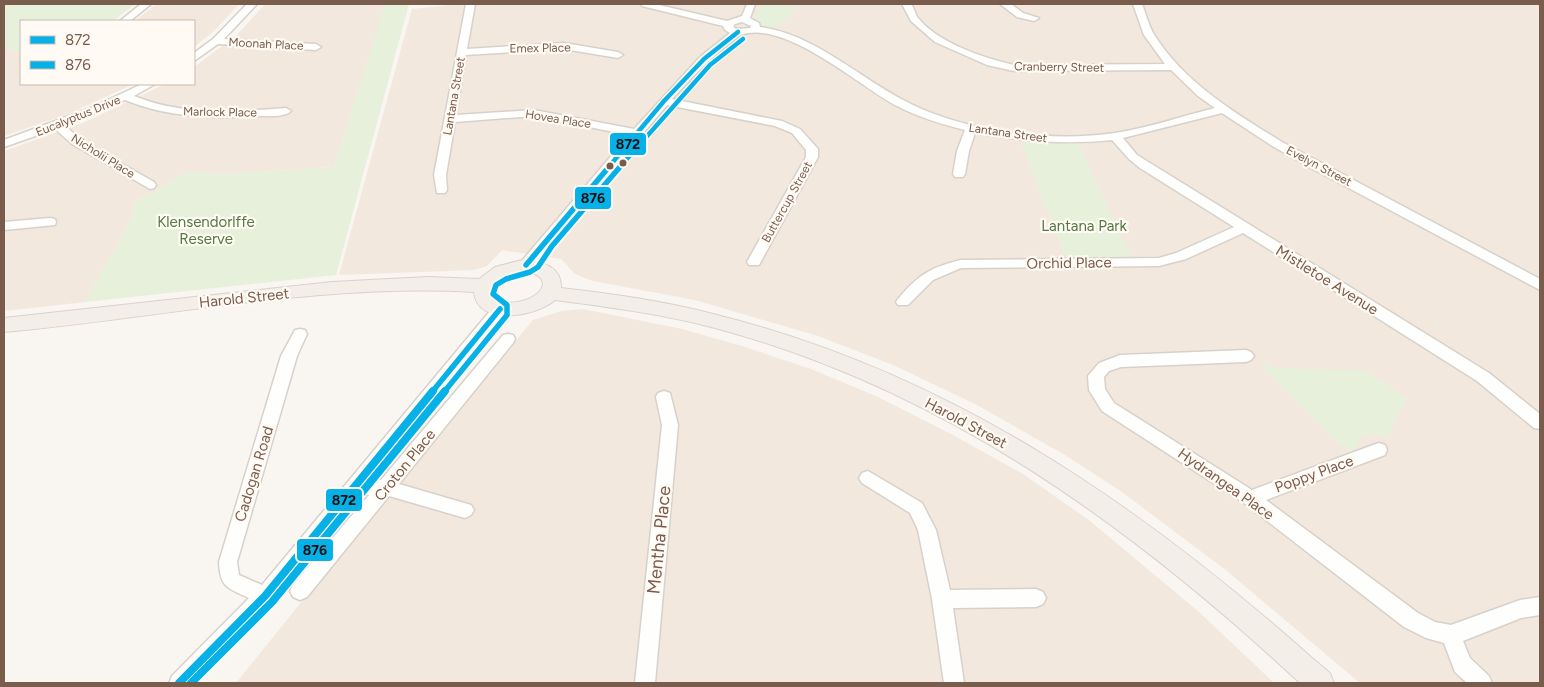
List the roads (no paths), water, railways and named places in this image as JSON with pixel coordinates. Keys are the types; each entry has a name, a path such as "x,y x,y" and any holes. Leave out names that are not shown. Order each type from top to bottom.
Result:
{"main road":[{"path":"526,265 543,269 550,276 552,284 549,293 541,301 530,307 516,310 500,309 492,306 485,299 484,286 501,271 526,265"},
{"name":"Harold Street","path":"4,325 342,287 428,283 484,286"},
{"name":"Harold Street","path":"549,293 603,297 633,302 748,330 844,364 960,418 1042,464 1168,552 1253,622 1320,683"}],"street":[{"path":"126,20 146,4"},
{"path":"195,57 216,41 252,4"},
{"name":"Lantana Street","path":"441,190 440,175 470,4"},
{"path":"645,4 728,24 735,20 745,20 756,26 753,30 738,32 730,29 728,24"},
{"path":"745,20 751,4"},
{"name":"Cranberry Street","path":"907,4 914,19 938,40 987,62 1014,68 1174,67"},
{"path":"1005,4 1020,15 1034,18"},
{"name":"Evelyn Street","path":"1138,4 1145,29 1160,52 1174,67 1224,109 1280,145 1540,285"},
{"name":"Lantana Street","path":"753,30 788,38 807,46 824,54 902,105 971,129 1040,138 1115,136 1224,109"},
{"path":"526,265 664,101 704,59 738,32"},
{"name":"Moonah Place","path":"216,41 316,47"},
{"name":"Emex Place","path":"461,52 564,46 618,55"},
{"name":"Eucalyptus Drive","path":"4,144 126,96 148,85"},
{"name":"Marlock Place","path":"126,96 142,104 196,113 242,115 286,111"},
{"name":"Buttercup Street","path":"664,101 778,123 796,131 807,141 812,149 812,157 754,262"},
{"name":"Hovea Place","path":"450,119 534,114 636,133"},
{"name":"Nicholii Place","path":"57,124 76,142 150,185"},
{"path":"959,174 963,151 971,129"},
{"name":"Mistletoe Avenue","path":"1115,136 1133,157 1144,165 1483,377 1540,423"},
{"path":"4,226 50,222"},
{"name":"Orchid Place","path":"903,302 922,279 942,268 961,264 1159,262 1181,256 1243,228"},
{"path":"178,683 265,596 500,309"},
{"name":"Cadogan Road","path":"265,596 232,581 229,576 228,562 289,356 300,334"},
{"name":"Croton Place","path":"300,591 508,339"},
{"name":"Hydrangea Place","path":"1246,356 1120,361 1104,366 1096,376 1096,390 1108,406 1250,498 1411,620 1433,631 1451,635"},
{"name":"Mentha Place","path":"645,683 670,425 664,397"},
{"name":"Poppy Place","path":"1250,498 1379,450"},
{"path":"868,478 916,508 927,530 942,600 954,683"},
{"path":"356,487 386,488 465,510"},
{"path":"942,600 1036,598"},
{"path":"1482,683 1462,665 1451,635 1466,631 1520,609 1540,606"}],"park label":[{"name":"Lantana Park","path":"1084,226"},
{"name":"Klensendorlffe Reserve","path":"206,230"}]}
